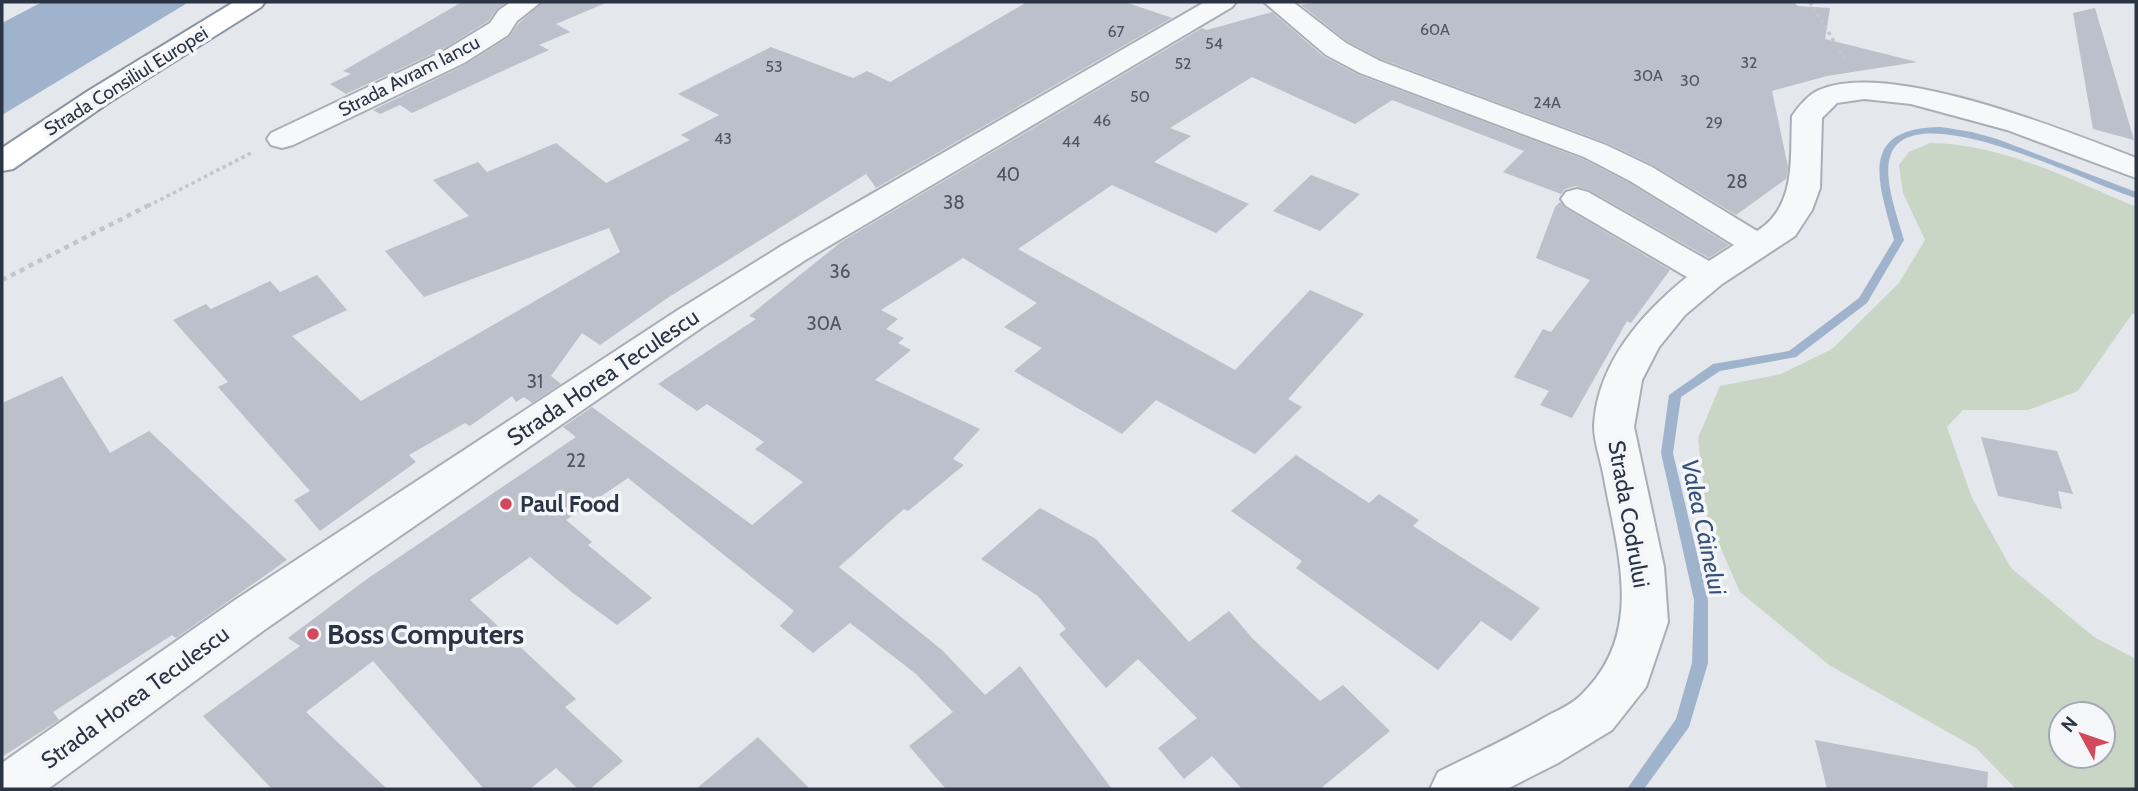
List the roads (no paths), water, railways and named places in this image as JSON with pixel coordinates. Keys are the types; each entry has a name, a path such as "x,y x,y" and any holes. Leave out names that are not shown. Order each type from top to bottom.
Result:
{"highway":[{"name":"Strada Consiliul Europei","path":"2,162 98,97 252,2"}],"street":[{"name":"Strada Avram Iancu","path":"282,139 454,57 499,29 508,16 528,2"},
{"name":"Strada Horea Teculescu","path":"7,789 251,614 691,318 796,252 1223,2"},
{"path":"1277,2 1336,48 1370,67 1595,151 1640,174 1759,246"},
{"name":"Strada Codrului","path":"1457,789 1540,747 1595,713 1629,672 1645,622 1642,567 1614,426 1623,380 1643,341 1672,307 1710,276 1783,229 1796,210 1804,188 1807,116 1810,108 1829,95 1861,90 1927,97 1966,107 2136,169"},
{"path":"1577,199 1710,276"}],"water":[{"path":"42,2 189,2 2,115 2,23"}],"waterway":[{"name":"Valea Câinelui","path":"1635,789 1683,722 1700,663 1701,600 1667,453 1675,395 1717,367 1792,354 1863,300 1899,240 1888,198 1884,174 1885,156 1895,142 1912,133 1932,130 1972,135 2136,195"}],"place":[{"name":"Paul Food","path":"506,504"},
{"name":"Boss Computers","path":"313,634"}]}
